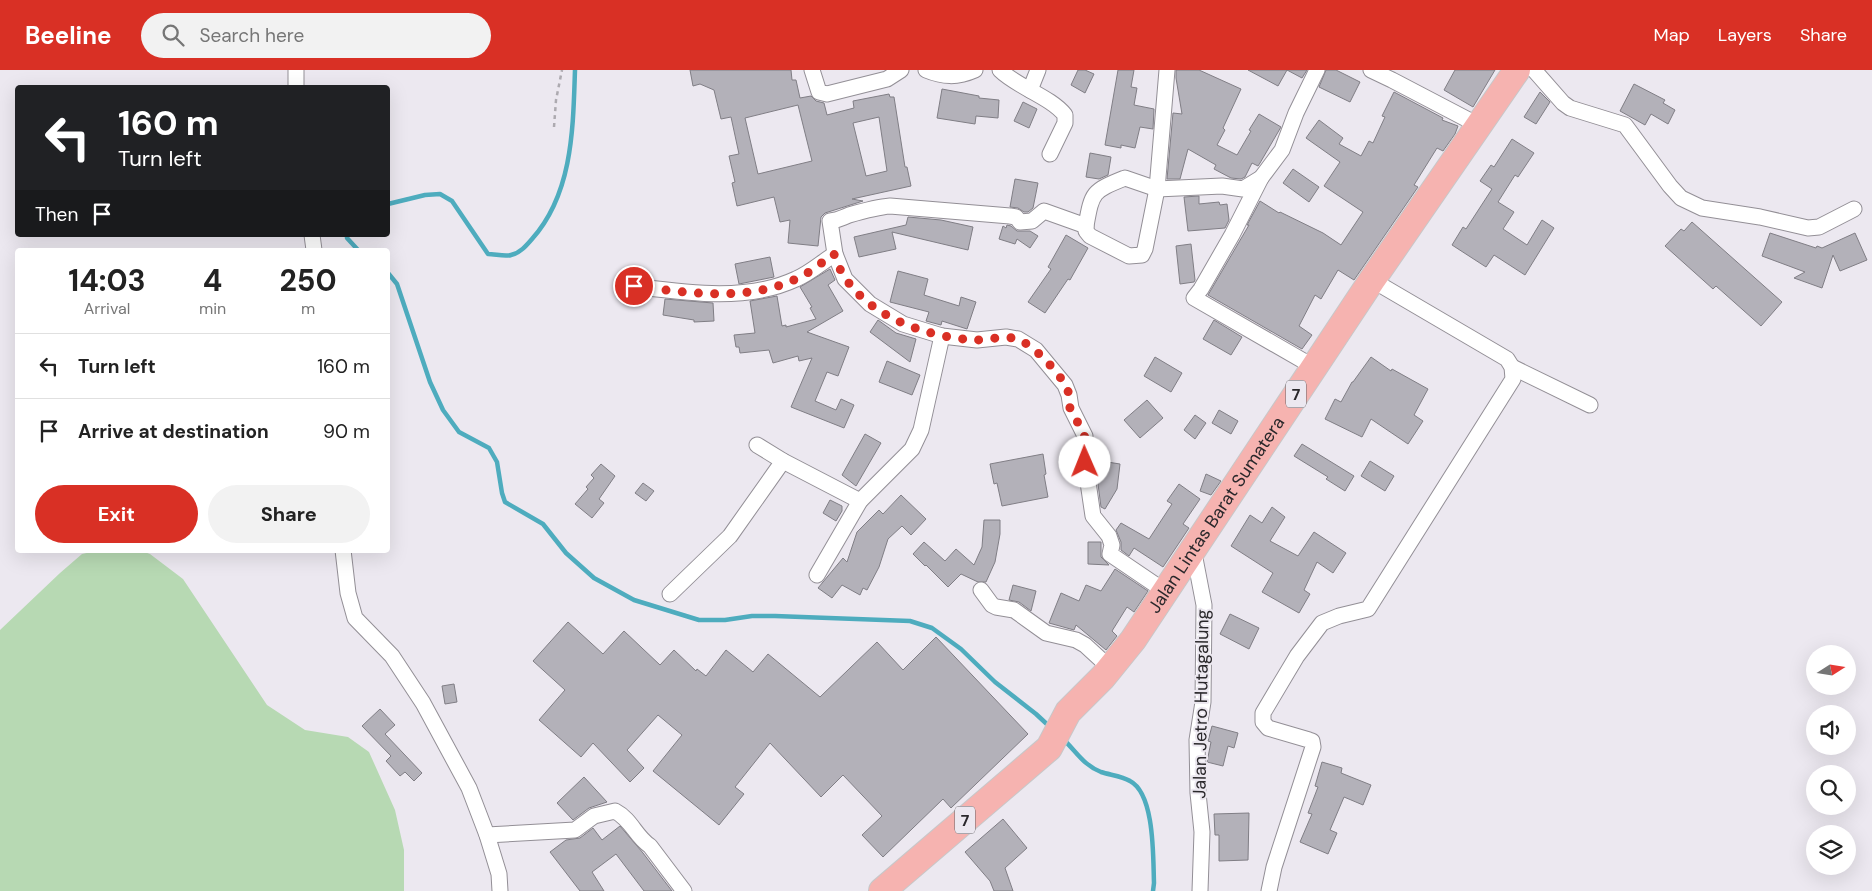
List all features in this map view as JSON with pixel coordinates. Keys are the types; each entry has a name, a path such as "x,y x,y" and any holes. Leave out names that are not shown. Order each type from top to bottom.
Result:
{"highway":[{"name":"Jalan Lintas Barat Sumatera","path":"882,891 1049,748 1068,712 1110,668 1133,640 1372,280 1517,70"}],"street":[{"path":"296,70 296,85"},
{"path":"812,70 816,89 826,94 887,79 901,70"},
{"path":"926,70 941,76 967,74 975,70"},
{"path":"1000,70 1009,79 1030,90 1065,116 1065,123 1050,154"},
{"path":"1030,90 1038,70"},
{"path":"1167,70 1157,189 1145,249 1142,255 1129,256 1090,236 1086,231 1086,226 1090,202 1094,194 1101,188 1125,178 1157,189 1222,186 1243,189 1262,178"},
{"path":"1314,367 1194,298 1232,235 1262,178 1282,150 1296,113 1317,70"},
{"path":"1371,70 1478,125"},
{"path":"1534,70 1563,103 1570,108 1625,125 1670,186 1682,198 1702,208 1808,228 1818,226 1854,209"},
{"path":"1086,226 1044,212 1032,221 1020,222 1016,217 1010,216 890,206 878,207 830,221 834,254 845,279 870,304 903,324 942,336 976,340 1012,338 1018,339 1036,350 1065,385 1070,395 1070,408 1085,436 1085,462 1093,516 1109,536 1112,545 1110,554 1166,592"},
{"path":"634,286 704,295 769,290 798,279 834,254"},
{"path":"1269,891 1274,866 1313,747 1312,741 1268,728 1263,722 1263,713 1297,656 1322,624 1334,617 1368,609 1513,379 1512,367 1507,359 1372,280"},
{"path":"816,576 860,501 912,449 917,440 921,430 942,336"},
{"path":"1512,367 1590,405"},
{"path":"757,445 783,461 860,501"},
{"path":"670,594 717,551 730,536 783,461"},
{"name":"Jalan Jetro Hutagalung","path":"1193,548 1204,605 1203,702 1197,740 1198,793 1202,832 1200,891"},
{"path":"343,553 348,593 355,618 392,656 423,703 469,788 487,835 499,874 500,891"},
{"path":"981,590 996,607 1014,610 1046,632 1076,640 1085,645 1110,668"},
{"path":"487,835 576,830 594,816 616,811 625,816 643,842 650,846 684,891"}],"path":[{"path":"554,127 556,100 562,70"}],"green space":[{"path":"82,554 150,554 183,579 267,705 305,730 348,737 369,752 395,810 404,850 404,891 0,891 0,630"}],"building":[{"path":"690,70 791,70 792,80 796,80 800,98 811,96 816,101 824,103 827,115 854,108 853,101 889,94 890,97 894,97 905,167 907,167 911,186 852,199 863,201 825,213 821,217 818,246 788,243 790,220 780,222 774,197 737,206 732,183 735,182 729,156 739,154 731,117 721,119 714,90 700,84 693,86","holes":["798,105 812,161 758,174 745,118","879,117 887,171 866,176 853,123"]},
{"path":"1078,70 1085,70 1094,74 1085,93 1071,85"},
{"path":"1118,70 1134,70 1131,87 1137,88 1134,105 1154,109 1153,129 1140,127 1135,148 1121,145 1121,148 1105,145"},
{"path":"1176,70 1199,70 1241,89 1217,145 1237,155 1259,114 1281,127 1258,166 1252,163 1245,177 1241,179 1231,178 1214,169 1216,165 1188,149 1180,179 1167,179 1173,113 1182,114"},
{"path":"1248,70 1287,70 1278,86"},
{"path":"1287,70 1307,70 1302,78"},
{"path":"1326,70 1336,70 1360,82 1350,102 1319,87"},
{"path":"1455,70 1495,70 1473,107 1444,90"},
{"path":"1634,84 1665,100 1663,103 1675,110 1668,124 1651,114 1645,125 1620,111"},
{"path":"942,89 979,96 979,98 999,100 998,118 976,116 975,124 937,118"},
{"path":"1394,92 1443,118 1442,120 1458,126 1455,134 1443,151 1437,148 1414,185 1418,187 1354,280 1338,270 1321,299 1315,295 1299,326 1312,335 1302,349 1208,295 1249,225 1247,225 1260,201 1279,213 1323,233 1341,245 1363,212 1324,186 1340,162 1306,138 1319,120 1343,138 1339,144 1361,156 1369,141 1373,143 1385,117 1382,116"},
{"path":"1540,92 1550,102 1536,124 1524,117"},
{"path":"1023,102 1037,109 1029,128 1014,121"},
{"path":"1512,139 1534,153 1518,177 1515,175 1498,202 1514,212 1503,229 1527,245 1542,220 1554,228 1525,275 1494,255 1486,267 1452,245 1463,227 1466,229 1492,189 1480,181 1491,165 1494,167"},
{"path":"1090,153 1111,157 1108,175 1099,179 1086,177"},
{"path":"1293,169 1319,187 1309,202 1283,183"},
{"path":"1015,179 1038,183 1033,208 1028,212 1010,207"},
{"path":"1199,196 1199,204 1219,202 1220,205 1227,204 1229,220 1225,228 1188,231 1184,197"},
{"path":"908,217 941,220 973,227 968,250 892,232 896,249 859,257 854,237 906,225"},
{"path":"1692,222 1782,302 1761,326 1716,286 1713,289 1665,246 1681,229 1684,231"},
{"path":"1007,225 1017,231 1030,231 1038,236 1030,248 1017,239 1015,244 999,239 1003,226 1006,228"},
{"path":"1770,233 1816,248 1817,246 1822,248 1855,233 1867,260 1840,271 1833,255 1822,288 1794,278 1805,272 1762,256"},
{"path":"1066,235 1088,248 1070,280 1068,279 1045,313 1028,302 1051,269 1048,267"},
{"path":"1191,244 1195,280 1194,282 1180,284 1176,246"},
{"path":"770,257 774,277 739,284 735,264"},
{"path":"830,269 835,280 828,285 843,311 807,332 849,347 838,376 827,372 815,401 836,410 841,399 854,405 844,428 791,407 812,358 799,361 798,356 773,363 769,350 740,353 739,347 736,347 734,335 755,333 750,301 777,296 782,326 786,325 786,327 816,319 810,308 812,307 800,287"},
{"path":"898,271 928,279 924,295 959,306 961,297 976,302 967,329 942,321 941,325 926,321 929,312 890,302"},
{"path":"665,299 713,303 714,321 694,322 694,320 663,315"},
{"path":"878,320 896,333 916,339 910,362 870,332"},
{"path":"1214,320 1242,337 1231,355 1203,339"},
{"path":"1155,357 1182,373 1171,392 1144,376"},
{"path":"1371,357 1391,371 1392,369 1428,389 1414,415 1423,421 1408,444 1371,419 1362,437 1325,419 1335,399 1341,402 1352,382"},
{"path":"887,361 920,375 912,395 879,382"},
{"path":"1147,400 1163,418 1140,438 1124,420"},
{"path":"1219,410 1238,421 1231,434 1212,423"},
{"path":"1195,415 1206,423 1195,439 1184,430"},
{"path":"865,434 881,443 856,486 842,475"},
{"path":"1302,444 1354,476 1345,491 1326,479 1328,477 1294,456"},
{"path":"1043,454 1048,497 1002,506 997,483 994,484 990,464"},
{"path":"1101,461 1120,464 1117,489 1105,509 1101,507 1098,484"},
{"path":"1370,461 1394,476 1385,491 1361,476"},
{"path":"601,464 615,476 599,499 604,503 592,518 575,504 588,489 586,487 594,478 591,475"},
{"path":"1206,474 1221,481 1211,495 1200,491"},
{"path":"643,483 654,491 646,501 635,493"},
{"path":"1179,484 1200,499 1183,524 1189,528 1163,567 1134,548 1129,556 1121,550 1121,542 1116,530 1121,523 1149,539 1172,504 1167,501"},
{"path":"901,495 926,519 911,535 902,526 888,539 879,567 867,590 863,588 860,595 842,585 832,598 818,588 843,558 847,562 857,532 879,510 883,514"},
{"path":"830,500 842,506 842,511 836,521 823,513"},
{"path":"1272,507 1285,517 1270,541 1298,556 1314,532 1346,553 1333,573 1317,562 1304,590 1310,594 1299,613 1262,592 1273,573 1231,546 1250,515 1262,523"},
{"path":"984,520 1000,520 1000,534 995,562 986,582 978,582 961,574 948,587 913,554 924,542 945,561 956,549 974,565 982,547"},
{"path":"1088,542 1101,542 1101,557 1109,565 1088,564"},
{"path":"1115,569 1148,591 1134,612 1127,607 1112,631 1117,636 1106,650 1076,625 1074,630 1049,623 1061,593 1079,601 1086,585 1101,591"},
{"path":"1013,585 1036,591 1031,611 1019,602 1009,600"},
{"path":"1230,614 1259,628 1249,649 1220,634"},
{"path":"568,622 603,654 624,631 660,665 674,650 696,671 697,669 706,676 726,650 753,672 768,654 820,697 877,642 903,670 936,637 1028,734 951,808 943,799 883,857 862,835 882,816 843,775 821,797 770,743 735,787 744,794 719,825 653,771 682,735 658,715 627,750 644,768 630,782 593,743 581,757 539,720 565,690 533,661"},
{"path":"454,684 457,702 445,704 442,686"},
{"path":"380,709 395,725 385,734 422,773 414,781 405,772 400,776 386,761 391,756 362,726"},
{"path":"1212,726 1238,733 1234,748 1228,746 1223,766 1207,762 1211,742 1208,741"},
{"path":"1322,762 1342,768 1341,773 1371,785 1363,805 1344,797 1330,830 1337,833 1328,854 1300,842 1312,814 1308,813 1318,787 1315,786"},
{"path":"584,777 607,802 589,808 573,820 557,803"},
{"path":"1249,813 1248,860 1219,861 1219,835 1215,835 1214,814"},
{"path":"1003,819 1027,848 1005,868 1013,891 994,891 990,881 965,852"},
{"path":"620,826 672,891 644,891 616,854 592,872 604,891 580,891 550,852 566,840 580,838 593,828 602,840"}],"waterway":[{"path":"390,204 425,195 440,194 452,201 488,254 509,256 520,251 546,221 563,181 571,137 575,70"},
{"path":"347,237 356,248"},
{"path":"390,275 397,284 430,382 443,410 459,432 489,448 497,462 505,502 543,524 566,553 594,578 634,600 699,620 775,616 910,621 932,628 961,649 995,682 1050,727"},
{"path":"1063,739 1089,766 1101,772 1127,779 1138,788 1144,799 1151,828 1153,891"}],"route":[{"path":"634,286 704,295 769,290 798,279 834,254 845,279 870,304 903,324 942,336 976,340 1006,337 1018,339 1036,350 1065,385 1070,395 1070,408 1085,436 1085,462"}]}
